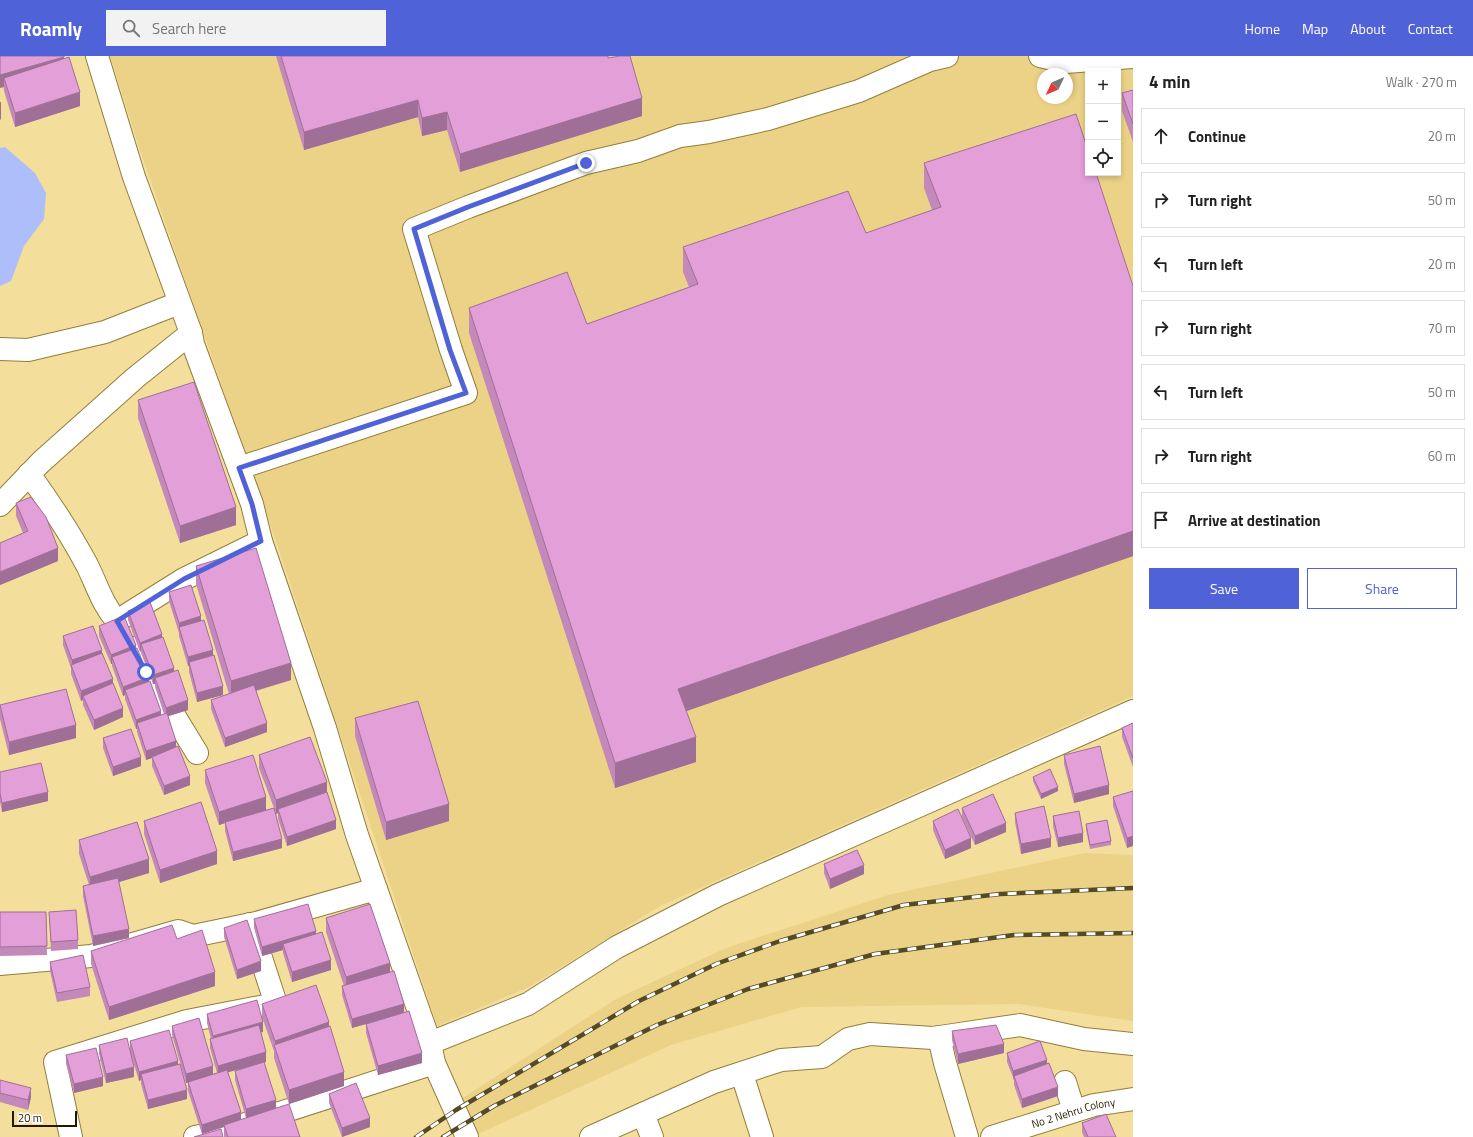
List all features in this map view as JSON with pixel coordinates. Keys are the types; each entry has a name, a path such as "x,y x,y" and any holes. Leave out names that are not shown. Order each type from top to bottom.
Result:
{"street":[{"path":"97,56 134,177 252,504 261,541 325,728 357,835 432,1053 467,1137"},
{"path":"239,468 466,393 450,350 414,229 586,163 638,151 680,136 709,132 768,119 859,91 930,60 947,56"},
{"path":"1040,56 1066,62 1133,57"},
{"path":"0,349 28,350 104,332 179,304"},
{"path":"0,505 41,462 130,383 191,333"},
{"path":"29,474 61,520 87,565 108,612 117,621 146,672 197,753"},
{"path":"117,621 184,579 261,541"},
{"path":"196,1137 224,1131 432,1053 528,1004 617,947 718,895 1133,711"},
{"path":"0,964 91,956 178,931 193,936 250,924 376,889"},
{"path":"71,1137 55,1062 187,1021 276,1004 250,924"},
{"path":"591,1137 714,1082 781,1060 822,1057 848,1039 870,1034 933,1038 1020,1025 1084,1039 1133,1044"},
{"path":"939,1037 945,1063 967,1137"},
{"path":"742,1074 762,1137"},
{"path":"1065,1082 1074,1111"},
{"name":"No 2 Nehru Colony","path":"992,1137 1094,1105 1133,1099"},
{"path":"643,1114 652,1137"}],"shaded area":[{"path":"110,56 1133,56 1133,696 660,906 529,987 437,1026 277,544 140,150"},
{"path":"1085,853 1133,855 1133,1021 1019,1004 801,1007 671,1045 474,1136 458,1101 616,999 726,948 888,895"}],"water":[{"path":"5,147 35,173 46,193 44,219 24,246 11,281 0,286 0,148"}],"building":[{"path":"0,56 64,56 64,57 0,75"},
{"path":"281,56 608,56 608,58 630,56 642,98 460,154 447,112 422,118 418,100 304,132"},
{"path":"69,57 80,92 15,113 4,78"},
{"path":"1133,90 1133,124 1122,93"},
{"path":"1076,114 1085,141 1085,176 1097,176 1133,286 1133,531 678,689 696,737 615,763 469,308 567,272 587,324 698,284 683,247 848,191 866,233 941,207 924,163"},
{"path":"194,382 236,507 180,526 138,400"},
{"path":"31,497 46,517 58,548 0,572 0,543 28,531 16,503"},
{"path":"256,548 291,663 231,681 196,566"},
{"path":"191,585 201,616 179,623 169,592"},
{"path":"150,602 162,634 140,643 128,611"},
{"path":"124,616 136,645 111,655 99,626"},
{"path":"204,620 213,650 188,657 179,627"},
{"path":"93,626 102,650 72,660 63,636"},
{"path":"163,637 174,668 153,675 141,644"},
{"path":"137,648 149,677 123,687 112,657"},
{"path":"102,653 113,679 81,691 71,665"},
{"path":"214,655 223,686 197,693 189,662"},
{"path":"178,670 188,700 166,708 155,678"},
{"path":"150,681 161,711 136,720 125,690"},
{"path":"113,683 123,708 94,720 83,696"},
{"path":"254,685 267,723 225,738 211,700"},
{"path":"66,689 76,725 9,742 0,705"},
{"path":"418,701 449,804 386,822 355,718"},
{"path":"167,713 176,741 146,751 137,723"},
{"path":"1133,723 1133,758 1122,728"},
{"path":"131,729 141,757 113,767 103,738"},
{"path":"310,737 327,782 276,800 259,755"},
{"path":"178,746 190,776 164,786 152,757"},
{"path":"1100,746 1109,785 1074,794 1064,755"},
{"path":"253,755 266,797 219,812 205,770"},
{"path":"41,763 48,792 2,803 0,793 0,772"},
{"path":"1050,769 1058,787 1041,794 1033,777"},
{"path":"1133,791 1133,836 1127,838 1113,797"},
{"path":"327,792 336,820 287,837 278,809"},
{"path":"993,794 1006,823 975,836 962,808"},
{"path":"201,802 217,851 160,870 144,821"},
{"path":"1044,806 1051,838 1021,844 1015,813"},
{"path":"274,808 282,839 233,852 225,822"},
{"path":"958,809 971,838 945,850 933,821"},
{"path":"1079,811 1083,833 1058,838 1053,816"},
{"path":"1107,820 1111,841 1090,845 1086,824"},
{"path":"137,822 149,859 90,877 79,840"},
{"path":"857,850 864,865 830,879 824,864"},
{"path":"118,878 129,929 93,936 83,886"},
{"path":"308,904 316,931 262,947 254,919"},
{"path":"370,904 390,963 346,977 326,918"},
{"path":"76,910 78,940 51,942 49,912"},
{"path":"0,912 46,912 47,946 0,947"},
{"path":"247,920 261,961 237,970 224,928"},
{"path":"172,925 177,939 202,930 215,972 109,1007 91,951"},
{"path":"322,932 331,960 292,972 283,944"},
{"path":"83,955 90,987 57,993 50,962"},
{"path":"394,971 404,1004 352,1019 342,986"},
{"path":"316,985 329,1022 275,1041 262,1004"},
{"path":"257,1000 263,1022 213,1036 207,1014"},
{"path":"409,1011 422,1053 378,1066 366,1024"},
{"path":"199,1018 213,1066 186,1074 172,1026"},
{"path":"259,1025 266,1052 218,1066 210,1039"},
{"path":"996,1025 1004,1044 958,1054 952,1031"},
{"path":"330,1026 344,1072 289,1090 274,1045"},
{"path":"169,1030 178,1061 139,1072 130,1041"},
{"path":"127,1038 134,1067 106,1074 99,1045"},
{"path":"1040,1041 1047,1060 1013,1071 1007,1053"},
{"path":"96,1048 103,1077 74,1084 66,1055"},
{"path":"264,1062 276,1100 246,1109 235,1071"},
{"path":"1049,1063 1058,1087 1022,1099 1014,1076"},
{"path":"180,1064 187,1090 148,1100 141,1074"},
{"path":"227,1070 241,1112 202,1125 188,1082"},
{"path":"0,1080 31,1088 28,1100 0,1093"},
{"path":"356,1083 370,1118 342,1128 329,1094"},
{"path":"289,1104 300,1137 228,1137 224,1125"},
{"path":"1106,1114 1116,1137 1088,1137 1082,1123"},
{"path":"221,1129 223,1137 194,1137"}],"railway":[{"path":"416,1137 456,1110 639,1001 716,964 780,941 904,905 1000,894 1133,888"},
{"path":"443,1137 494,1106 657,1025 748,989 875,954 1014,935 1133,933"}],"route":[{"path":"146,672 117,621 184,579 261,541 252,504 239,468 466,393 450,350 414,229 586,163"}]}
